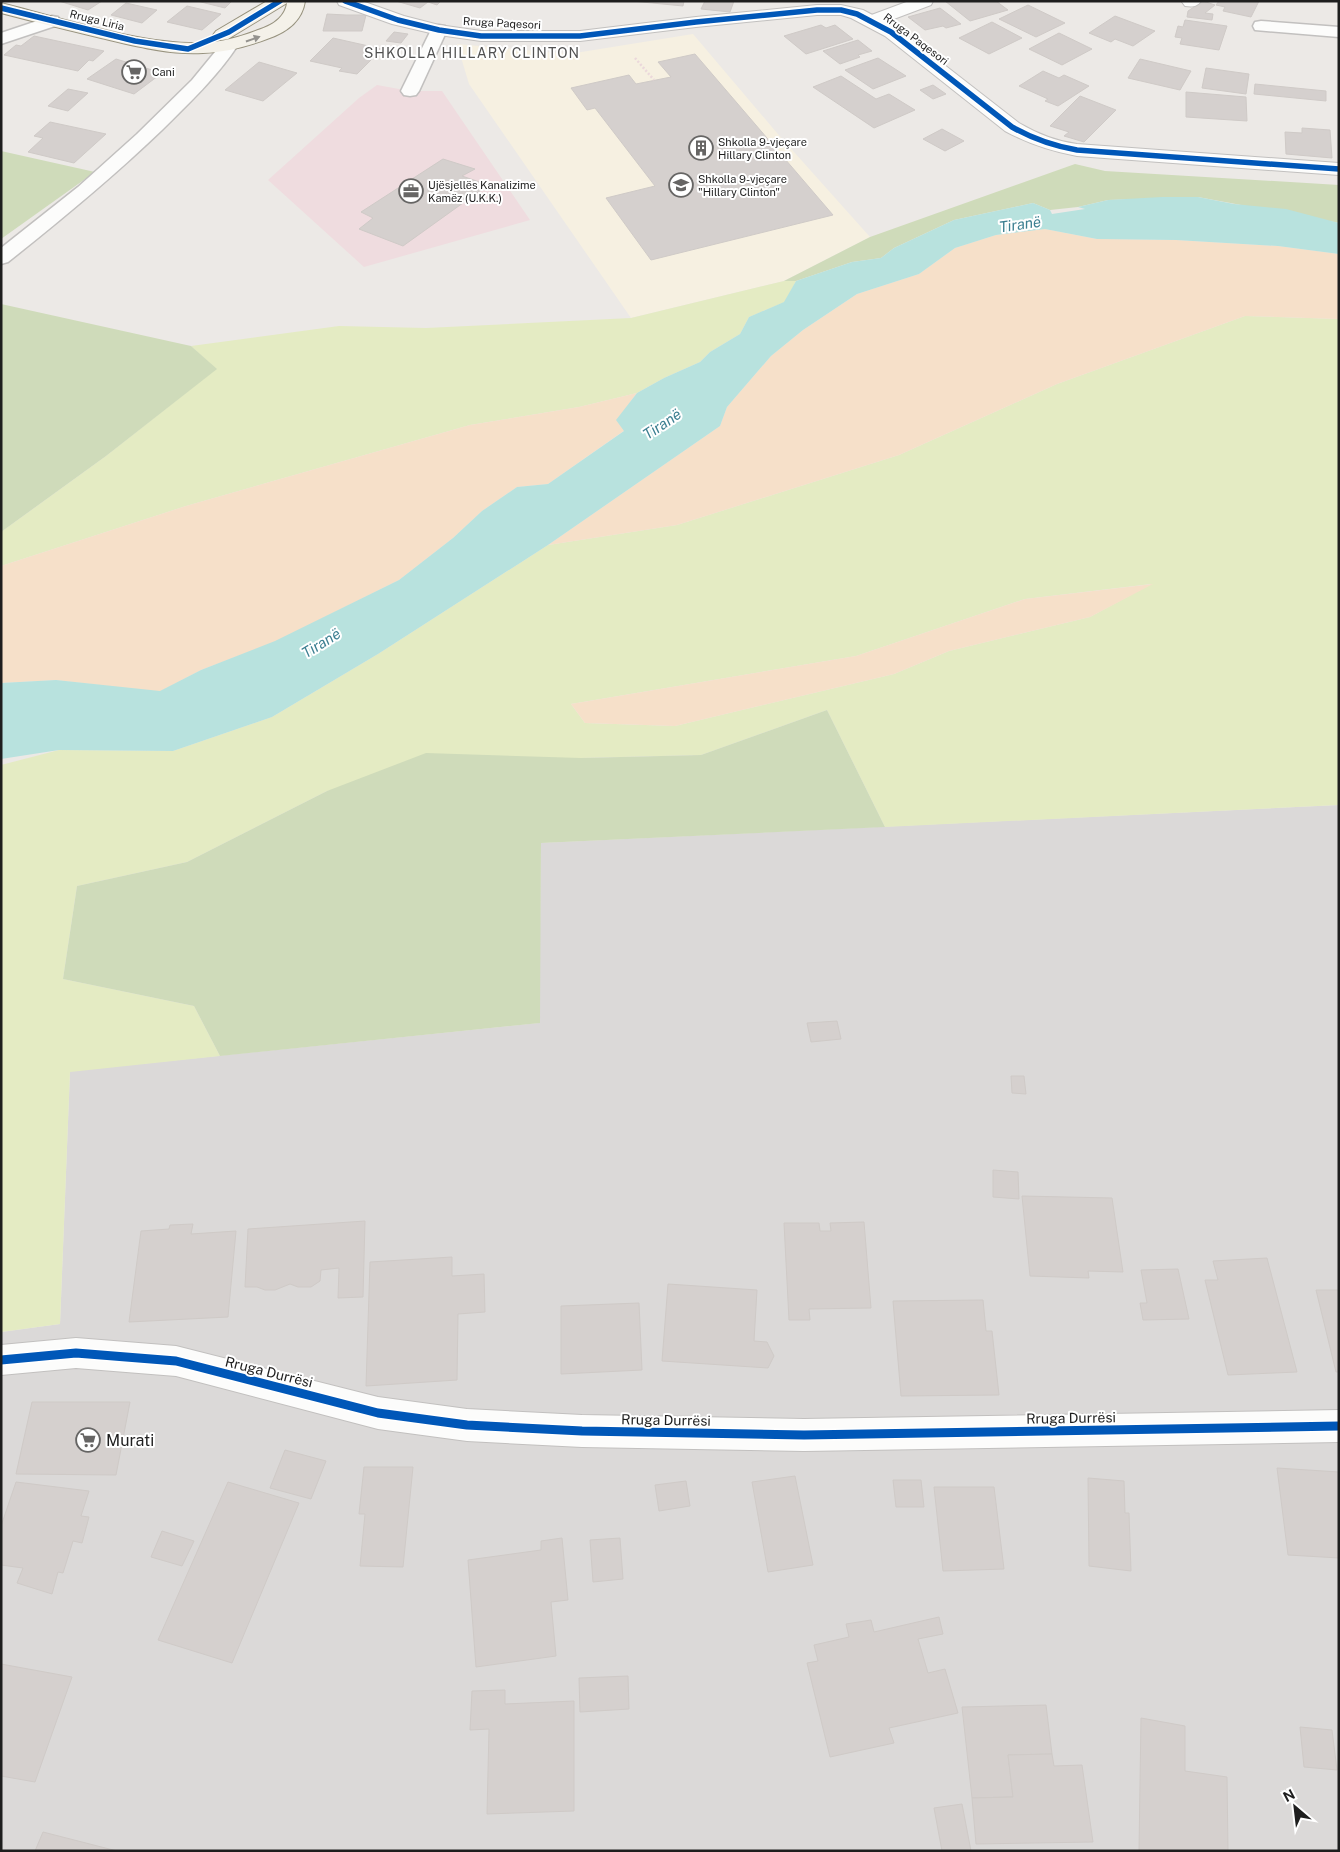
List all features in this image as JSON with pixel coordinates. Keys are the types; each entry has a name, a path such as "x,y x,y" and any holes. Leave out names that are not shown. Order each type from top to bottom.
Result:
{"main road":[{"path":"188,50 228,32 280,1"},
{"name":"Rruga Liria","path":"1,8 158,46 188,50 230,46 279,28 294,13 296,1"}],"street":[{"name":"Rruga Paqesori","path":"345,1 398,20 439,30 480,36 580,36 696,22 817,10 841,10 872,20 1012,127 1030,137 1054,146 1077,150 1339,169"},
{"path":"872,20 924,1"},
{"name":"Rruga Durrësi","path":"1,1360 76,1354 176,1361 378,1413 467,1425 582,1431 804,1435 1339,1426"}],"lane":[{"path":"1,39 52,20"},
{"path":"1261,26 1339,32"},
{"path":"410,91 439,30"},
{"path":"1,258 53,218 123,158 214,68 230,46"}],"path":[{"path":"630,52 654,80"}],"shaded area":[{"name":"Shkolla 9-vjeçare \"Hillary Clinton\"","path":"693,34 777,133 870,237 784,281 631,318 469,84 457,44 569,54"},
{"path":"377,85 410,91 442,91 530,220 364,267 268,180 359,98"},
{"path":"1339,805 1339,1851 1,1851 1,1332 60,1324 70,1071 539,1023 541,843"}],"green space":[{"path":"1,151 95,172 1,239"},
{"path":"1075,164 1105,171 1339,185 1339,223 1198,197 1108,200 1078,207 1050,210 1033,203 954,220 894,248 881,258 852,262 796,281 784,281 870,237"},
{"path":"784,281 796,281 785,302 749,317 740,334 710,352 700,362 664,378 637,393 579,407 470,425 186,506 1,566 1,532 106,456 216,369 191,346 339,326 426,328 631,318"},
{"path":"1,304 191,346 217,369 106,456 1,532"},
{"path":"1245,316 1339,319 1339,805 885,827 827,710 701,755 581,758 327,791 187,862 77,886 63,979 194,1006 220,1056 70,1072 60,1324 1,1332 1,765 59,750 173,751 272,717 378,654 548,545 677,525 899,455 1057,384","holes":["1151,584 1090,617 949,651 894,674 675,726 585,723 571,704 856,656 1025,599"]},
{"path":"827,710 885,827 541,843 540,1023 220,1056 194,1006 63,979 77,886 187,862 327,791 426,753 581,758 701,755"}],"sand":[{"path":"1045,229 1097,239 1176,240 1278,246 1339,254 1339,319 1245,316 1057,384 899,455 677,525 548,545 720,426 727,407 771,356 803,330 857,294 919,274 955,248 996,235"},
{"path":"637,393 630,402 625,430 548,484 517,487 482,511 453,538 399,580 275,642 201,670 159,692 56,680 1,683 1,566 186,506 470,425 579,407"},
{"path":"1153,584 1090,617 949,651 894,674 675,726 585,723 571,704 856,656 1025,599"}],"water":[{"name":"Tiranë","path":"1198,197 1234,204 1286,209 1339,223 1339,254 1278,246 1176,240 1097,239 1045,229 996,235 955,248 919,274 857,294 803,330 771,356 727,407 720,426 548,545 378,654 272,717 173,751 59,750 1,759 1,683 56,680 160,691 201,670 275,641 399,580 453,538 482,511 517,487 548,484 624,431 616,420 637,393 664,378 700,362 710,352 740,334 749,317 784,302 796,281 852,262 881,258 894,248 954,220 1033,203 1050,210 1052,214 1085,209 1078,207 1108,200"}],"building":[{"path":"59,1 102,1 88,10"},
{"path":"197,1 232,1 225,8"},
{"path":"396,1 441,1 437,5 428,2 420,8"},
{"path":"632,1 684,1 683,6"},
{"path":"705,1 734,1 730,12 701,9"},
{"path":"945,1 996,1 1008,10 970,21"},
{"path":"1203,1 1215,5 1205,13 1213,14 1212,20 1187,17 1188,11"},
{"path":"1219,1 1259,1 1251,17 1223,11 1225,7 1216,5"},
{"path":"126,3 157,10 142,23 111,15"},
{"path":"1028,5 1065,23 1036,37 999,19"},
{"path":"187,6 221,14 202,30 167,22"},
{"path":"940,8 961,24 925,30 908,17"},
{"path":"327,14 366,15 362,31 323,31"},
{"path":"1115,16 1155,31 1133,46 1115,39 1111,42 1089,33"},
{"path":"1185,20 1227,26 1219,50 1180,44 1182,38 1175,37 1178,26 1183,27"},
{"path":"992,22 1022,38 989,54 959,38"},
{"path":"821,25 826,28 835,25 853,39 806,54 784,36"},
{"path":"394,32 408,34 401,43 386,41"},
{"path":"1059,33 1092,49 1062,65 1029,49"},
{"path":"34,36 104,51 93,61 89,60 78,71 4,55 16,45 21,46"},
{"path":"333,38 382,49 357,74 339,71 342,68 310,61"},
{"path":"858,40 872,51 858,55 860,57 840,64 823,51"},
{"name":"Shkolla 9-vjeçare Hillary Clinton","path":"695,54 833,215 651,260 606,198 655,186 595,108 587,110 571,88 629,75 636,84 671,77 658,62"},
{"path":"878,58 906,76 873,89 845,70"},
{"path":"116,59 162,73 134,94 87,79"},
{"path":"1140,59 1191,71 1180,90 1128,78"},
{"path":"259,62 297,73 263,101 225,90"},
{"path":"1206,68 1249,74 1246,94 1202,88"},
{"path":"1043,71 1059,78 1064,75 1089,86 1058,106 1045,101 1048,99 1019,86"},
{"path":"841,76 876,99 889,94 915,110 874,128 813,87"},
{"path":"1255,84 1326,91 1326,101 1254,94"},
{"path":"933,85 946,94 933,99 920,90"},
{"path":"68,89 88,93 68,111 48,106"},
{"path":"1186,92 1246,97 1247,121 1186,117"},
{"path":"1080,96 1116,110 1084,142 1064,136 1069,132 1050,126"},
{"path":"50,122 106,134 74,163 28,152 43,138 34,136"},
{"path":"1302,128 1330,130 1332,158 1286,154 1285,132 1302,133"},
{"path":"942,129 964,141 945,151 923,139"},
{"path":"443,159 475,169 462,176 488,185 403,246 359,229 373,218 361,212"},
{"path":"837,1021 841,1039 811,1042 807,1023"},
{"path":"1011,1076 1024,1076 1026,1094 1012,1093"},
{"path":"993,1170 1018,1172 1019,1199 993,1197"},
{"path":"1022,1196 1112,1198 1123,1272 1088,1271 1089,1278 1030,1276"},
{"path":"365,1221 363,1297 338,1298 339,1268 321,1270 320,1281 311,1287 298,1287 290,1284 275,1290 265,1290 257,1287 245,1287 248,1229"},
{"path":"864,1222 871,1308 809,1309 810,1320 789,1320 784,1223 819,1223 820,1231 831,1231 830,1223"},
{"path":"193,1224 191,1234 236,1231 228,1317 129,1322 141,1231 169,1229 170,1225"},
{"path":"452,1257 452,1276 484,1274 485,1312 458,1314 457,1380 366,1386 370,1262"},
{"path":"1267,1258 1297,1372 1228,1375 1205,1280 1218,1280 1213,1261"},
{"path":"1178,1269 1189,1319 1143,1320 1140,1303 1147,1303 1141,1270"},
{"path":"668,1284 757,1290 754,1341 767,1342 774,1356 768,1368 662,1361"},
{"path":"1316,1290 1339,1290 1339,1372 1336,1372"},
{"path":"983,1300 986,1331 992,1331 999,1395 901,1396 893,1301"},
{"path":"639,1303 642,1370 561,1374 561,1306"},
{"path":"32,1402 130,1402 116,1475 16,1474"},
{"path":"285,1450 326,1461 311,1499 270,1488"},
{"path":"364,1467 413,1467 403,1567 360,1566 365,1514 359,1514"},
{"path":"1277,1468 1339,1472 1339,1558 1288,1555"},
{"path":"795,1476 813,1565 768,1572 752,1482"},
{"path":"1088,1478 1124,1481 1125,1513 1129,1513 1131,1571 1089,1566"},
{"path":"893,1480 921,1480 924,1507 896,1507"},
{"path":"686,1481 690,1506 659,1511 655,1485"},
{"path":"16,1482 89,1491 81,1516 89,1517 82,1543 73,1541 63,1573 58,1572 52,1594 17,1583 23,1568 1,1565 1,1526"},
{"path":"228,1482 299,1503 232,1663 158,1640"},
{"path":"934,1487 994,1487 1004,1569 943,1571"},
{"path":"162,1531 194,1541 182,1566 151,1557"},
{"path":"562,1538 568,1600 551,1602 556,1656 476,1667 468,1560 541,1550 541,1541"},
{"path":"620,1538 623,1579 593,1582 590,1540"},
{"path":"939,1617 943,1634 918,1639 928,1673 945,1669 958,1713 889,1728 894,1743 830,1757 807,1663 818,1661 814,1645 849,1637 846,1624 871,1620 874,1632"},
{"path":"1,1664 72,1677 35,1782 1,1776"},
{"path":"628,1676 629,1709 580,1712 579,1678"},
{"path":"505,1690 505,1704 574,1701 574,1811 487,1814 489,1729 470,1730 472,1691"},
{"path":"1046,1705 1052,1754 1008,1755 1013,1797 972,1798 962,1707"},
{"path":"1141,1718 1185,1726 1185,1771 1227,1777 1228,1851 1139,1851"},
{"path":"1300,1727 1332,1730 1337,1770 1304,1767"},
{"path":"1052,1754 1054,1766 1082,1765 1093,1842 976,1844 972,1798 1013,1797 1008,1755"},
{"path":"962,1804 971,1851 942,1851 934,1808"},
{"path":"43,1832 117,1851 35,1851"}],"cycle path":[{"path":"1,8 135,41 188,49 229,32 280,1"},
{"path":"345,1 398,20 439,30 481,36 580,36 696,22 817,10 841,10 857,14 891,32 1012,127 1030,137 1054,146 1077,150 1339,169"},
{"path":"1,1360 76,1353 176,1361 378,1413 467,1425 582,1431 804,1435 1339,1426"}],"place":[{"name":"Cani","path":"134,72"},
{"name":"Shkolla 9-vjeçare Hillary Clinton","path":"701,148"},
{"name":"Shkolla 9-vjeçare \"Hillary Clinton\"","path":"681,185"},
{"name":"Ujësjellës Kanalizime Kamëz (U.K.K.)","path":"411,191"},
{"name":"Murati","path":"88,1440"}],"district":[{"name":"SHKOLLA HILLARY CLINTON","path":"472,53"}]}
